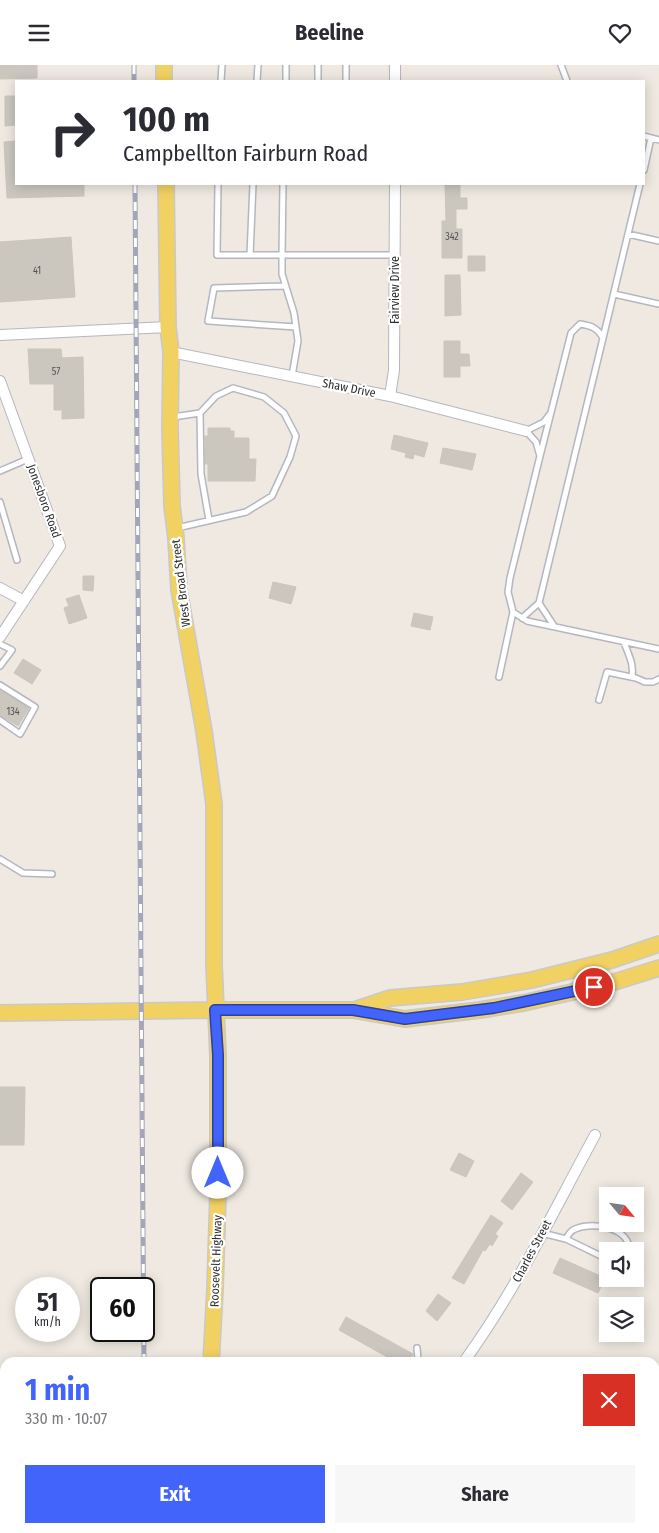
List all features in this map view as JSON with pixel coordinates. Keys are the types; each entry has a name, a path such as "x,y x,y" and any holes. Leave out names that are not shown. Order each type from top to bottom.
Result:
{"main road":[{"path":"164,65 164,80"},
{"name":"West Broad Street","path":"166,185 168,327 171,353 172,506 180,589 204,731 214,804 215,1010"},
{"path":"353,1010 390,998 462,991 532,980 604,962 659,944"},
{"path":"0,1013 353,1010 405,1019 523,1003 608,984 659,968"},
{"name":"Roosevelt Highway","path":"212,1357 218,1193 218,1055 215,1010"}],"street":[{"path":"395,65 395,80"},
{"name":"Fairview Drive","path":"390,396 394,370 395,185"},
{"path":"0,335 168,327"},
{"name":"Shaw Drive","path":"171,353 390,396 526,431"},
{"name":"Jonesboro Road","path":"0,381 60,546 0,637"},
{"path":"0,588 24,601"},
{"name":"Charles Street","path":"467,1357 510,1293 595,1135"}],"lane":[{"path":"221,80 222,65"},
{"path":"257,80 258,65"},
{"path":"286,65 286,80"},
{"path":"318,65 318,80"},
{"path":"346,65 346,80"},
{"path":"561,65 567,80"},
{"path":"645,137 659,140"},
{"path":"645,165 651,138"},
{"path":"218,185 217,255 395,255"},
{"path":"250,255 253,185"},
{"path":"284,185 282,273 294,313 298,341 292,377"},
{"path":"522,618 539,603 640,185"},
{"path":"628,234 659,241"},
{"path":"285,286 214,288 208,321 296,327"},
{"path":"614,294 659,304"},
{"path":"499,677 513,612 508,592 510,578 571,333 580,324 592,326 603,337"},
{"path":"170,417 200,413 216,396 233,388 264,397 284,413 296,435 290,457 272,496 246,512 175,528"},
{"path":"540,456 536,442 526,431 544,422 552,411"},
{"path":"200,413 201,474 209,520"},
{"path":"0,471 28,459"},
{"path":"0,502 16,560"},
{"path":"539,603 554,626"},
{"path":"513,612 527,621 659,649"},
{"path":"624,641 631,658 632,677"},
{"path":"0,645 12,650 0,666"},
{"path":"600,700 607,672 645,681 654,682 659,679"},
{"path":"0,685 35,707 20,734 0,720"},
{"path":"0,859 23,873 52,874"},
{"path":"566,1239 570,1232 576,1228 593,1226 608,1228 621,1234 628,1242"},
{"path":"542,1233 566,1239 599,1255"},
{"path":"417,1348 418,1357"}],"building":[{"path":"0,65 37,65 37,78 0,79"},
{"path":"5,96 15,96 15,125 5,126"},
{"path":"15,141 15,185 84,185 84,196 7,198 4,142"},
{"path":"445,185 460,185 460,198 467,198 467,209 456,209 456,229 462,229 462,258 442,258 442,221 446,221"},
{"path":"71,237 75,297 0,302 0,242"},
{"path":"468,256 485,256 485,271 468,271"},
{"path":"445,275 460,275 461,315 445,316"},
{"path":"444,341 460,341 460,354 469,354 470,366 460,366 460,377 444,377"},
{"path":"28,349 61,349 62,358 83,357 84,418 62,419 62,410 54,410 54,384 30,384"},
{"path":"208,428 230,428 230,431 234,431 234,438 249,438 249,459 256,459 255,481 208,481 208,464 205,464 205,436 208,436"},
{"path":"394,435 428,443 424,457 414,454 413,459 405,457 406,453 391,449"},
{"path":"443,448 476,454 472,470 440,463"},
{"path":"83,576 94,576 93,591 83,590"},
{"path":"273,582 296,587 291,604 269,598"},
{"path":"79,595 87,618 69,624 64,608 69,606 66,599"},
{"path":"414,613 433,617 430,630 411,626"},
{"path":"23,659 41,670 32,684 14,673"},
{"path":"0,690 29,708 18,726 0,715"},
{"path":"0,1087 25,1087 24,1145 0,1145"},
{"path":"459,1153 474,1161 466,1177 450,1170"},
{"path":"521,1173 533,1182 512,1210 501,1201"},
{"path":"491,1215 503,1223 495,1234 498,1236 492,1246 490,1244 485,1251 483,1250 464,1284 452,1278"},
{"path":"560,1258 599,1275 599,1287 601,1287 598,1293 553,1273"},
{"path":"438,1294 451,1303 437,1321 426,1311"},
{"path":"346,1317 413,1354 412,1357 387,1357 339,1330"}],"railway":[{"path":"134,65 134,80"},
{"path":"135,185 144,1357"}],"route":[{"path":"218,1173 218,1055 215,1010 353,1010 405,1019 494,1008 594,987"}]}
